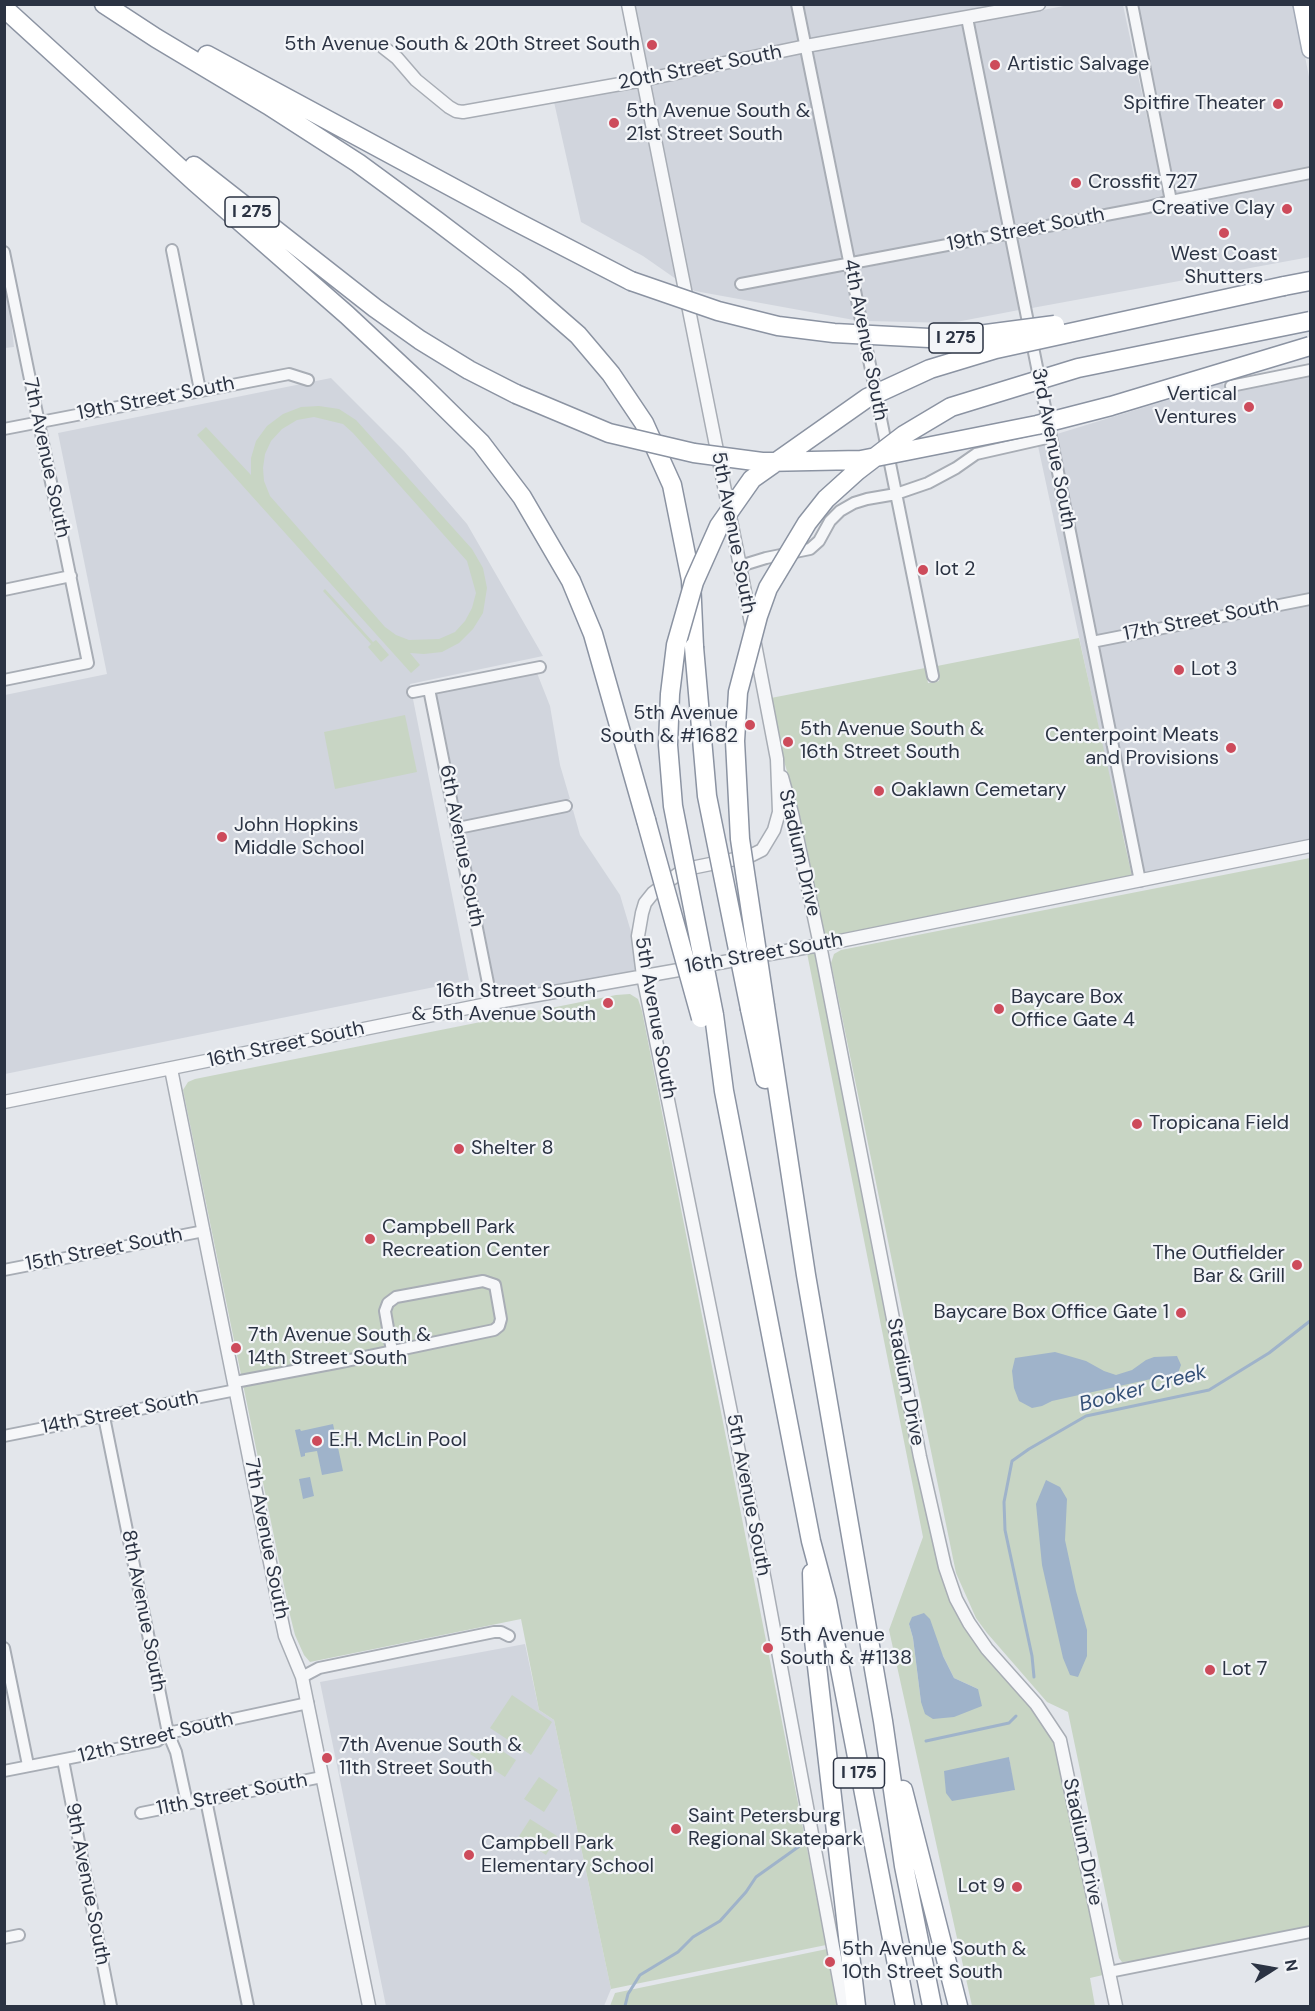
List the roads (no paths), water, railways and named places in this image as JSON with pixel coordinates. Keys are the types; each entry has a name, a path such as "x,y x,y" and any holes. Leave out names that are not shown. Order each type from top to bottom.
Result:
{"highway":[{"path":"104,4 358,163 516,281 578,335 611,374 645,423 672,485 691,580 694,647 707,796 758,1007"},
{"name":"I 275","path":"117,4 491,208 631,281 718,311 778,326 834,333 948,339 1019,331 1311,281"},
{"path":"4,7 422,385 481,444 522,497 571,581 592,634 646,820 708,1017"},
{"name":"I 275","path":"4,7 215,182 375,308 420,340 469,370 609,433 694,453 762,462 861,460 1038,426 1311,346"},
{"path":"708,1017 673,806 668,746 670,694 676,645 694,582 719,526 752,479 867,398 930,369 996,349 1284,286"},
{"path":"758,1007 740,839 735,753 738,692 758,616 768,588 813,515 826,499 857,471 904,435 951,407 1078,369 1311,321"},
{"name":"I 175","path":"758,1007 883,1721 904,1866 932,2007"},
{"name":"I 175","path":"708,1017 811,1541 827,1601 904,2007"},
{"path":"811,1541 814,1640 856,2007"},
{"path":"883,1721 915,1835 958,2007"}],"main road":[{"path":"1301,4 1311,50"}],"street":[{"name":"5th Avenue South","path":"628,4 777,759 779,812 778,823 770,841 762,850 750,856 691,868 678,874 653,893 645,903 639,924 644,976 763,1570 844,2007"},
{"name":"4th Avenue South","path":"797,4 933,676"},
{"name":"20th Street South","path":"383,47 397,58 416,80 449,107 463,112 1039,4"},
{"path":"1132,4 1171,201"},
{"name":"3rd Avenue South","path":"967,18 1140,881"},
{"name":"19th Street South","path":"741,284 1148,207 1311,173"},
{"path":"172,250 200,390"},
{"name":"7th Avenue South","path":"4,680 88,663 5,254"},
{"path":"1231,386 1311,370"},
{"name":"19th Street South","path":"4,429 289,374 308,380"},
{"path":"740,566 810,549 819,542 831,521 840,511 867,499 896,494 928,483 976,454 1051,437"},
{"path":"4,590 71,576"},
{"name":"17th Street South","path":"1092,642 1311,598"},
{"path":"412,692 540,667"},
{"name":"6th Avenue South","path":"429,689 492,1003"},
{"name":"Stadium Drive","path":"777,759 792,813 820,945 920,1457 945,1567 956,1599 969,1623 987,1649 1036,1704 1060,1740 1109,1972"},
{"path":"458,828 566,806"},
{"name":"16th Street South","path":"4,1102 492,1003 820,945 1311,846"},
{"name":"7th Avenue South","path":"171,1069 285,1636 302,1677 308,1703 369,2007"},
{"name":"15th Street South","path":"4,1270 204,1231"},
{"name":"14th Street South","path":"4,1436 104,1417 494,1330 499,1326 501,1319 495,1285 483,1281 396,1297 388,1303 385,1311 392,1351"},
{"name":"8th Avenue South","path":"104,1417 168,1733 177,1752 187,1803"},
{"path":"302,1677 319,1668 485,1634 501,1632 509,1636"},
{"path":"4,1648 28,1765"},
{"name":"12th Street South","path":"4,1771 158,1741 168,1733 308,1703"},
{"name":"9th Avenue South","path":"63,1761 111,2007"},
{"name":"11th Street South","path":"141,1813 322,1777"},
{"path":"206,1800 248,2007"},
{"path":"1116,2007 1109,1972 1311,1932"},
{"path":"4,1938 19,1935"}],"water":[{"path":"1055,1352 1086,1361 1116,1375 1132,1370 1154,1357 1177,1356 1181,1365 1178,1373 1052,1401 1042,1406 1032,1408 1019,1401 1014,1388 1012,1371 1015,1358"},
{"name":"E.H. McLin Pool","path":"333,1424 343,1471 322,1475 317,1451 305,1453 305,1456 301,1457 295,1430 300,1429 301,1431"},
{"path":"310,1477 314,1496 303,1499 299,1479"},
{"path":"1046,1480 1060,1487 1067,1499 1065,1540 1087,1630 1087,1656 1078,1677 1070,1675 1063,1658 1042,1565 1036,1504"},
{"path":"924,1613 930,1619 943,1656 954,1678 978,1689 982,1706 954,1717 933,1719 925,1714 921,1702 913,1638 909,1624 912,1617"},
{"path":"1009,1757 1015,1790 952,1801 946,1793 944,1771"}],"waterway":[{"name":"Booker Creek","path":"1034,1677 1032,1656 1005,1530 1004,1502 1012,1461 1086,1416 1209,1390 1269,1353 1310,1321"},
{"name":"Booker Creek","path":"926,1741 1009,1723 1016,1716"},
{"name":"Booker Creek","path":"625,2006 628,1994 640,1975 678,1952 693,1937 720,1921 756,1877 801,1845"}],"place":[{"name":"5th Avenue South & 20th Street South","path":"652,45"},
{"name":"Artistic Salvage","path":"995,65"},
{"name":"Spitfire Theater","path":"1278,104"},
{"name":"5th Avenue South & 21st Street South","path":"614,123"},
{"name":"Crossfit 727","path":"1076,183"},
{"name":"Creative Clay","path":"1287,209"},
{"name":"West Coast Shutters","path":"1224,233"},
{"name":"Vertical Ventures","path":"1249,407"},
{"name":"lot 2","path":"923,570"},
{"name":"Lot 3","path":"1179,670"},
{"name":"5th Avenue South & #1682","path":"750,725"},
{"name":"5th Avenue South & 16th Street South","path":"788,742"},
{"name":"Centerpoint Meats and Provisions","path":"1231,748"},
{"name":"Oaklawn Cemetary","path":"879,791"},
{"name":"John Hopkins Middle School","path":"222,837"},
{"name":"16th Street South & 5th Avenue South","path":"608,1003"},
{"name":"Baycare Box Office Gate 4","path":"999,1009"},
{"name":"Tropicana Field","path":"1137,1124"},
{"name":"Shelter 8","path":"459,1149"},
{"name":"Campbell Park Recreation Center","path":"370,1239"},
{"name":"The Outfielder Bar & Grill","path":"1297,1265"},
{"name":"Baycare Box Office Gate 1","path":"1181,1313"},
{"name":"7th Avenue South & 14th Street South","path":"236,1348"},
{"name":"E.H. McLin Pool","path":"317,1441"},
{"name":"5th Avenue South & #1138","path":"768,1648"},
{"name":"Lot 7","path":"1210,1670"},
{"name":"7th Avenue South & 11th Street South","path":"327,1758"},
{"name":"Saint Petersburg Regional Skatepark","path":"676,1829"},
{"name":"Campbell Park Elementary School","path":"469,1855"},
{"name":"Lot 9","path":"1017,1887"},
{"name":"5th Avenue South & 10th Street South","path":"830,1962"}]}
